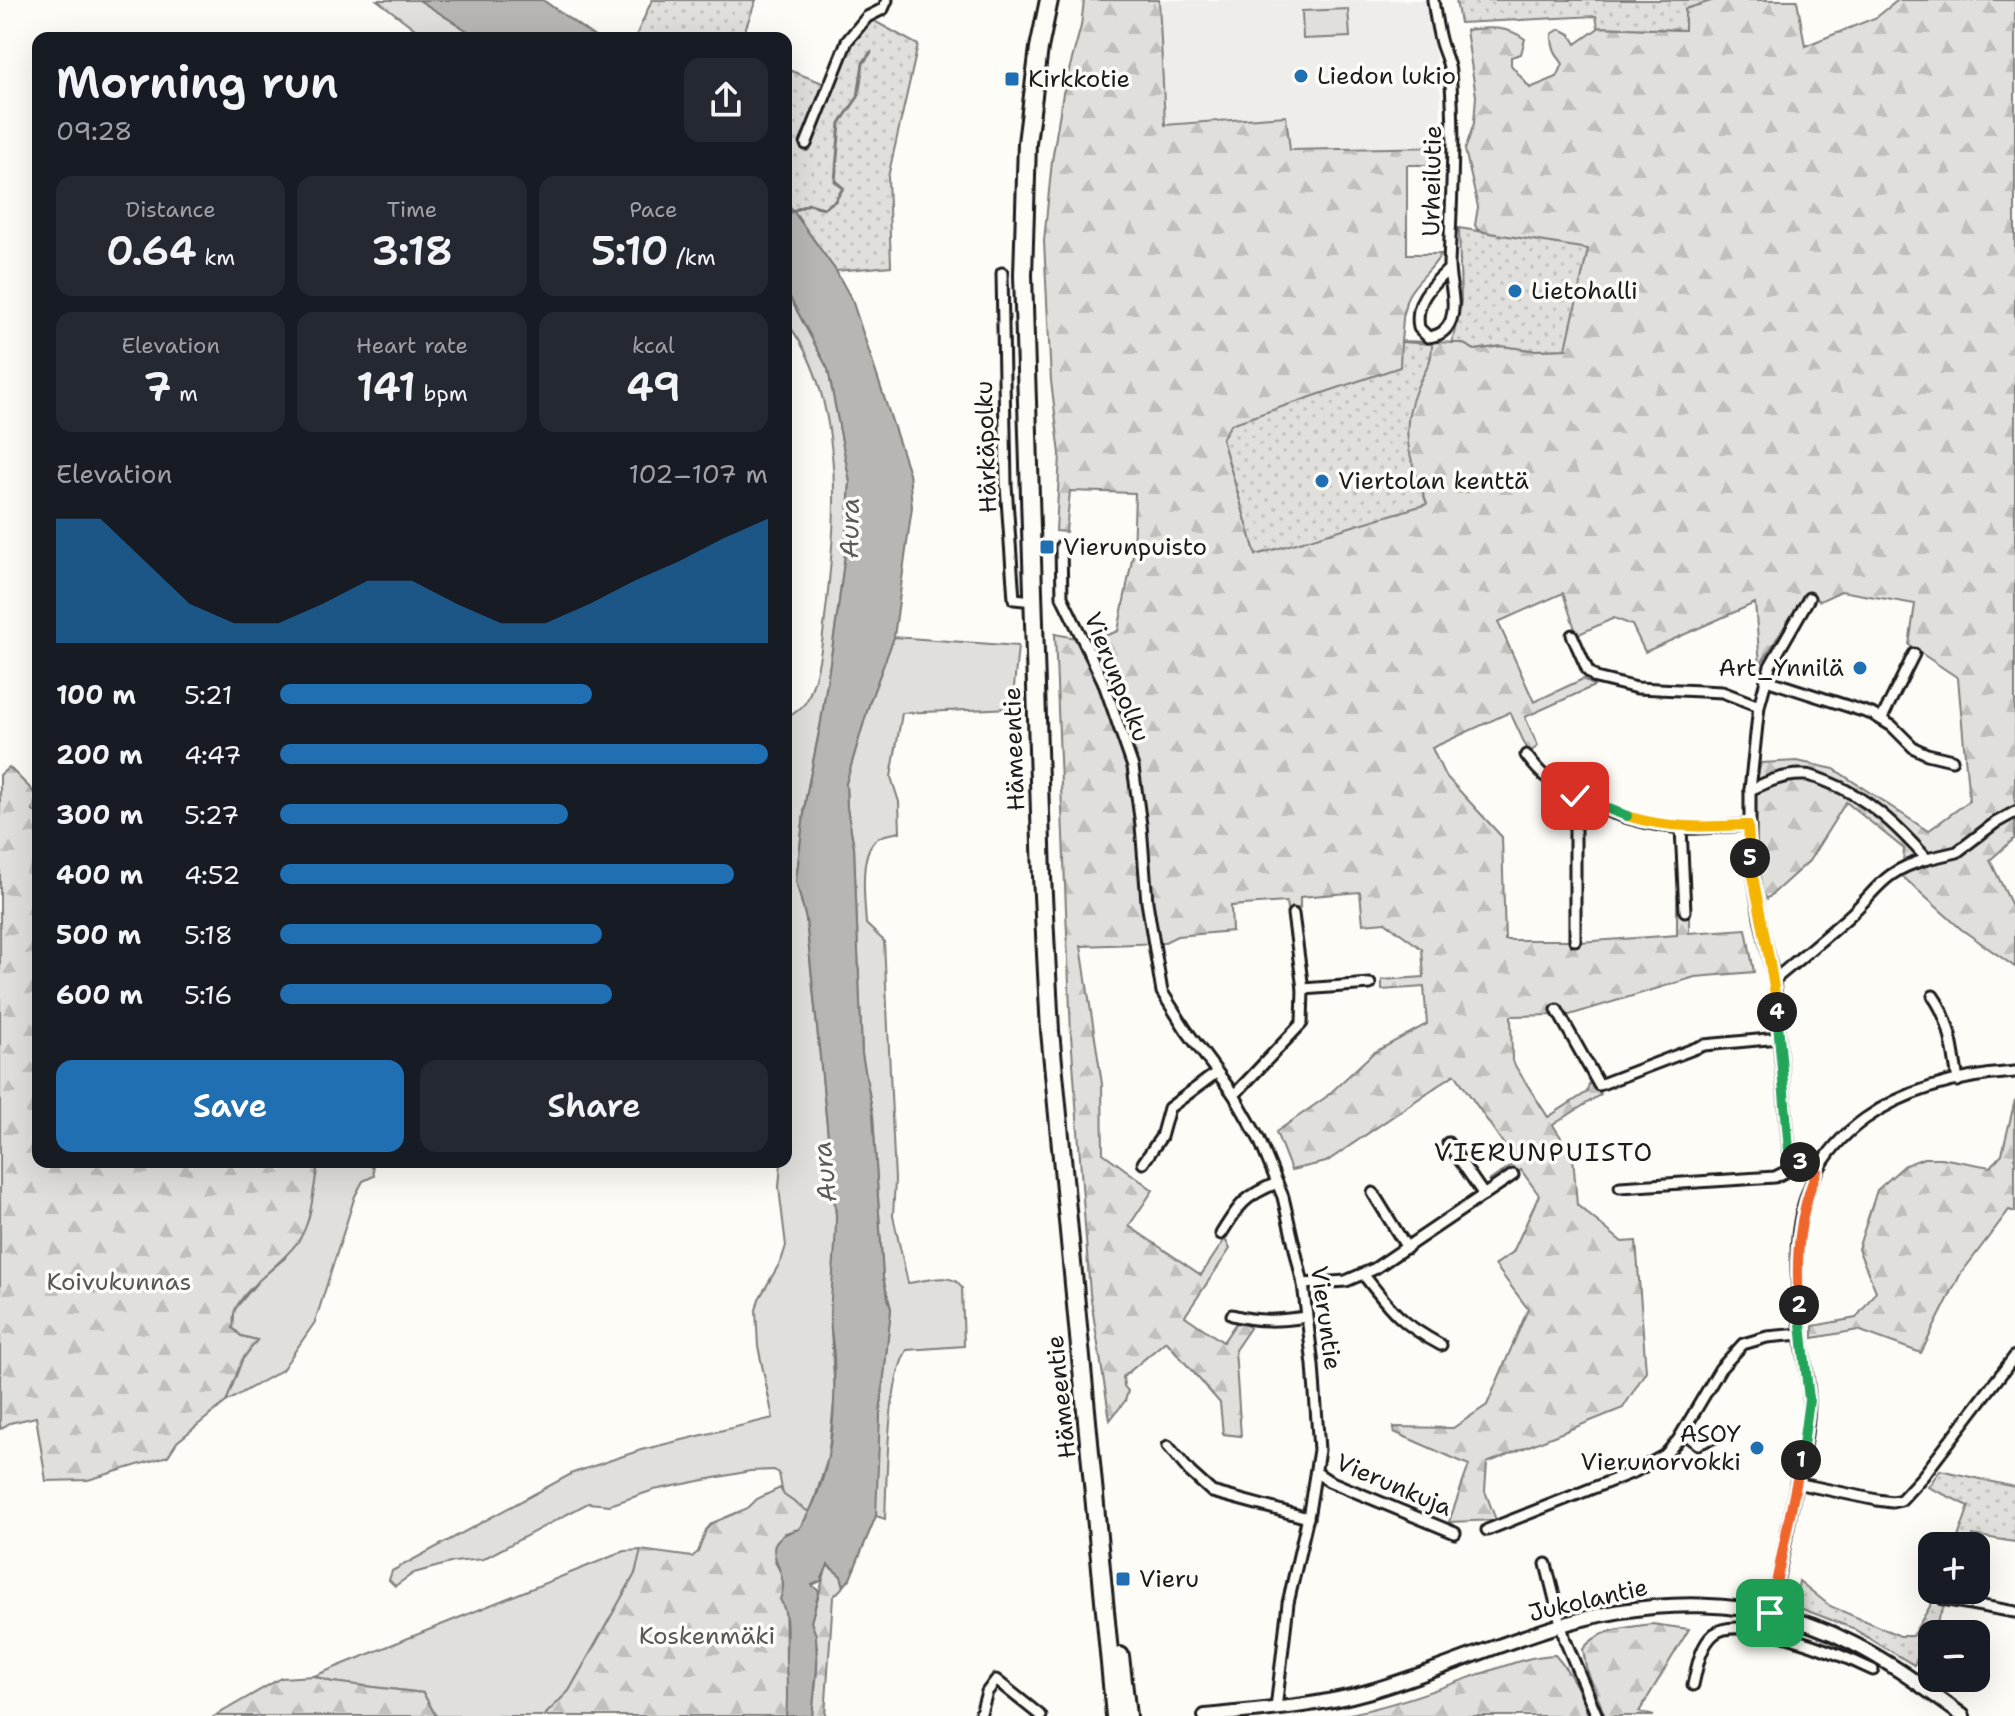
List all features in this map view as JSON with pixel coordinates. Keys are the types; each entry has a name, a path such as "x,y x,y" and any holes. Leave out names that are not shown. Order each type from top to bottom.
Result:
{"highway":[{"name":"Hämeentie","path":"1049,0 1031,97 1024,190 1023,275 1042,876 1050,1031 1115,1716"},
{"name":"Hämeentie","path":"1096,1497 1106,1529 1127,1716"}],"street":[{"path":"806,144 847,41 867,17 883,9 887,0"},
{"name":"Urheilutie","path":"1433,0 1438,32 1450,67 1453,113 1449,269 1452,318 1438,336 1428,337 1419,328 1421,302 1425,292 1449,269"},
{"name":"Härkäpolku","path":"1002,273 1006,485 1014,599 1034,601"},
{"name":"Vierunpolku","path":"1061,546 1062,597 1103,681 1133,767 1147,902 1158,965"},
{"path":"1809,598 1781,644 1759,706 1748,825 1754,887 1774,980 1789,1150 1795,1160 1817,1171"},
{"path":"1572,635 1588,671 1596,678 1637,688 1722,692 1759,706"},
{"path":"1882,718 1914,654"},
{"path":"1766,680 1882,718 1914,748 1952,760"},
{"path":"1526,755 1545,777 1575,796 1655,825 1681,828 1748,825"},
{"path":"1750,790 1780,777 1807,774 1840,787 1868,803 1894,823 1927,859"},
{"path":"1575,796 1575,940"},
{"path":"1774,980 1851,914 1891,873 1903,866 1957,852 2015,812"},
{"path":"1681,828 1685,911"},
{"path":"1234,1095 1302,1023 1303,989 1293,914"},
{"name":"Vieruntie","path":"1158,965 1162,992 1234,1095 1259,1139 1277,1183 1303,1284 1319,1437 1317,1473 1288,1603 1276,1709"},
{"path":"1303,989 1370,984"},
{"path":"1933,996 1949,1026 1958,1081"},
{"path":"1557,1010 1599,1085 1704,1045 1779,1038"},
{"path":"1764,1633 1805,1443 1809,1400 1797,1281 1799,1224 1805,1198 1817,1171 1836,1142 1892,1101 1926,1088 2015,1072"},
{"path":"1143,1163 1161,1137 1169,1108 1216,1073"},
{"path":"1448,1143 1484,1195"},
{"path":"1620,1187 1775,1177 1787,1171 1795,1160"},
{"path":"1303,1284 1346,1281 1363,1274 1407,1248 1513,1175"},
{"path":"1221,1234 1243,1201 1254,1192 1277,1183"},
{"path":"1373,1193 1407,1248"},
{"path":"1363,1274 1393,1313 1410,1328 1441,1345"},
{"path":"1232,1315 1271,1322 1306,1317"},
{"path":"1487,1530 1636,1471 1665,1455 1683,1432 1720,1369 1743,1344 1767,1337 1801,1334"},
{"path":"1796,1483 1877,1500 1901,1500 2015,1356"},
{"path":"1683,1432 1698,1444 1725,1433"},
{"path":"1168,1446 1212,1492 1308,1518"},
{"name":"Vierunkuja","path":"1317,1473 1329,1481 1455,1533"},
{"path":"1546,1564 1561,1625 1597,1716"},
{"path":"1971,1604 2015,1612"},
{"name":"Jukolantie","path":"1205,1716 1324,1702 1367,1692 1561,1625 1613,1612 1658,1606 1736,1607 1812,1625 1893,1666 1963,1716"},
{"path":"1693,1685 1700,1656 1715,1632 1733,1627 1805,1641 1837,1652 1873,1670"},
{"path":"980,1716 987,1692 996,1680 1041,1716"}],"shaded area":[{"name":"Liedon lukio","path":"1159,0 1428,0 1441,96 1439,147 1289,150 1285,116 1165,125"}],"green space":[{"path":"377,0 419,0 470,32 419,32"},
{"path":"652,0 756,0 744,32 638,32"},
{"path":"1084,0 1159,0 1165,125 1286,116 1290,150 1439,147 1440,165 1407,165 1407,254 1441,254 1408,296 1401,341 1462,343 1475,350 1501,346 1532,350 1567,349 1487,233 1475,225 1478,207 1465,150 1474,123 1476,96 1466,30 1497,28 1525,39 1521,54 1511,57 1511,65 1530,88 1557,77 1563,64 1554,50 1552,34 1560,29 1570,34 1576,44 1600,27 1684,30 1684,9 1714,0 1797,0 1805,46 1877,17 1898,0 2015,0 2015,838 1990,860 2015,912 2015,967 1961,929 1902,876 1904,849 1846,802 1809,861 1767,899 1760,888 1754,810 1761,763 1797,761 1834,769 1928,831 1969,801 1958,678 1909,645 1915,604 1841,591 1820,601 1805,594 1760,665 1755,603 1645,652 1632,625 1614,618 1577,635 1563,593 1498,622 1534,702 1583,679 1594,686 1525,717 1538,746 1529,753 1510,712 1432,748 1444,774 1502,837 1505,940 1570,940 1570,913 1580,910 1580,942 1677,935 1677,895 1689,895 1689,933 1746,929 1754,972 1695,977 1566,1016 1573,1029 1565,1034 1552,1015 1511,1016 1512,1061 1548,1117 1587,1092 1590,1080 1601,1094 1553,1125 1573,1156 1577,1205 1622,1242 1636,1241 1646,1371 1623,1408 1487,1463 1485,1491 1496,1520 1449,1522 1469,1465 1394,1432 1394,1427 1453,1428 1487,1405 1528,1309 1495,1265 1513,1252 1539,1195 1521,1170 1494,1189 1489,1181 1516,1162 1455,1074 1326,1162 1291,1170 1276,1132 1326,1097 1373,1053 1427,1024 1424,987 1382,990 1382,980 1424,977 1422,949 1385,922 1363,924 1360,892 1300,897 1300,908 1287,909 1286,902 1231,906 1232,931 1177,936 1163,943 1081,946 1102,1084 1103,1153 1153,1190 1129,1226 1201,1275 1225,1239 1230,1249 1185,1316 1223,1342 1238,1320 1250,1328 1235,1350 1241,1436 1223,1434 1220,1403 1166,1341 1123,1377 1128,1391 1125,1401 1110,1420 1090,1294 1071,1035 1055,634 1091,641 1118,631 1133,555 1135,493 1070,491 1066,532 1056,531 1060,454 1051,381 1044,241 1063,93 1081,26","holes":["1389,406 1256,555 1222,439"]},
{"path":"1456,0 1714,0 1685,9 1685,30 1598,27 1596,16 1460,23"},
{"path":"1348,9 1350,37 1303,39 1302,11"},
{"path":"867,17 918,45 888,177 891,266 836,271 792,209 792,71 828,85 847,41"},
{"path":"1459,228 1588,249 1566,349 1532,350 1501,346 1475,350 1462,343 1452,343 1461,302"},
{"path":"792,301 828,369 850,482 837,617 806,797 796,881 806,919 836,1215 830,1316 835,1394 828,1458 810,1513 783,1495 779,1473 774,1470 750,1471 654,1490 610,1505 588,1503 483,1559 454,1562 414,1573 395,1586 389,1580 392,1571 573,1473 641,1450 773,1418 758,1346 756,1310 786,1246 779,1188 781,1168 792,1168 792,714 807,701 816,675 827,601 834,509 827,419 812,367 792,330"},
{"name":"Viertolan kenttä","path":"1401,342 1432,344 1429,363 1411,406 1407,434 1412,461 1427,504 1256,555 1222,439 1231,424 1400,367"},
{"path":"894,637 1018,646 1012,708 902,713 891,777 899,802 900,832 882,836 873,843 865,863 866,924 884,941 895,1180 893,1216 908,1283 946,1278 962,1288 964,1346 907,1350 900,1365 892,1407 885,1519 876,1516 875,1502 891,1309 883,1278 873,1115 862,1054 854,847 846,783 870,701"},
{"name":"Koivukunnas","path":"9,767 32,790 32,1168 318,1168 310,1212 299,1240 247,1292 235,1310 233,1328 241,1336 257,1340 242,1360 226,1402 177,1442 168,1456 88,1480 46,1481 36,1417 10,1423 0,1429 0,775"},
{"path":"2015,1100 2015,1212 2009,1210 1960,1275 1921,1353 1858,1330 1813,1338 1813,1326 1856,1318 1876,1291 1858,1249 1877,1190 1905,1165 1924,1158 1990,1167 2002,1154"},
{"path":"317,1168 373,1168 374,1176 363,1181 355,1196 315,1322 282,1370 226,1402 242,1360 257,1340 241,1336 233,1328 234,1310 260,1279 285,1258"},
{"path":"1940,1470 2015,1487 2015,1542 1990,1538 1990,1532 1960,1532 1969,1506 1928,1487"},
{"name":"Koskenmäki","path":"780,1488 784,1495 810,1513 799,1529 785,1533 775,1562 782,1574 785,1590 789,1691 786,1716 544,1716 569,1691 635,1574 641,1550 692,1557 698,1552 712,1523 748,1508 757,1499"},
{"path":"641,1550 635,1574 569,1691 544,1716 436,1716 423,1693 332,1682 314,1676 625,1551"},
{"path":"827,1565 841,1576 844,1586 833,1597 825,1716 812,1716 817,1644 811,1622"},
{"path":"1799,1581 1830,1606 1900,1636 1912,1636 1918,1626 1918,1657 1914,1665 1852,1628 1795,1606"},
{"path":"1931,1604 1946,1604 1937,1620 1922,1620"},
{"path":"1652,1624 1689,1629 1639,1712 1654,1716 1605,1716 1586,1667 1583,1649 1605,1633"},
{"path":"1555,1655 1575,1683 1588,1716 1339,1716 1409,1698 1515,1662"},
{"path":"314,1676 332,1682 423,1693 436,1716 215,1716 281,1678"}],"water":[{"path":"419,0 543,0 588,32 470,32"},
{"name":"Aura","path":"792,209 836,271 852,300 909,473 912,507 894,637 870,701 846,783 854,847 862,1054 873,1115 883,1278 891,1309 880,1414 876,1516 850,1579 844,1586 841,1576 828,1565 821,1581 812,1585 819,1591 811,1622 816,1635 817,1667 812,1716 786,1716 786,1623 780,1599 782,1578 774,1550 776,1542 784,1535 799,1529 819,1489 830,1446 834,1400 830,1313 836,1214 806,919 796,881 806,797 837,617 850,482 828,369 792,301"}],"waterway":[{"path":"792,211 809,204 824,208 835,201 843,188 835,181 840,123 858,97 863,63 871,52"}],"place":[{"name":"Liedon lukio","path":"1301,76"},
{"name":"Kirkkotie","path":"1012,79"},
{"name":"Lietohalli","path":"1515,291"},
{"name":"Viertolan kenttä","path":"1322,481"},
{"name":"Vierunpuisto","path":"1047,547"},
{"name":"Art_Ynnilä","path":"1860,668"},
{"name":"ASOY Vierunorvokki","path":"1757,1448"},
{"name":"Vieru","path":"1123,1579"}],"district":[{"name":"VIERUNPUISTO","path":"1544,1151"}],"route":[{"path":"1575,796 1655,825 1694,828 1748,825 1754,887 1774,980 1789,1150 1795,1160 1817,1171 1805,1198 1797,1251 1801,1334 1809,1400 1805,1443 1770,1613"}]}
